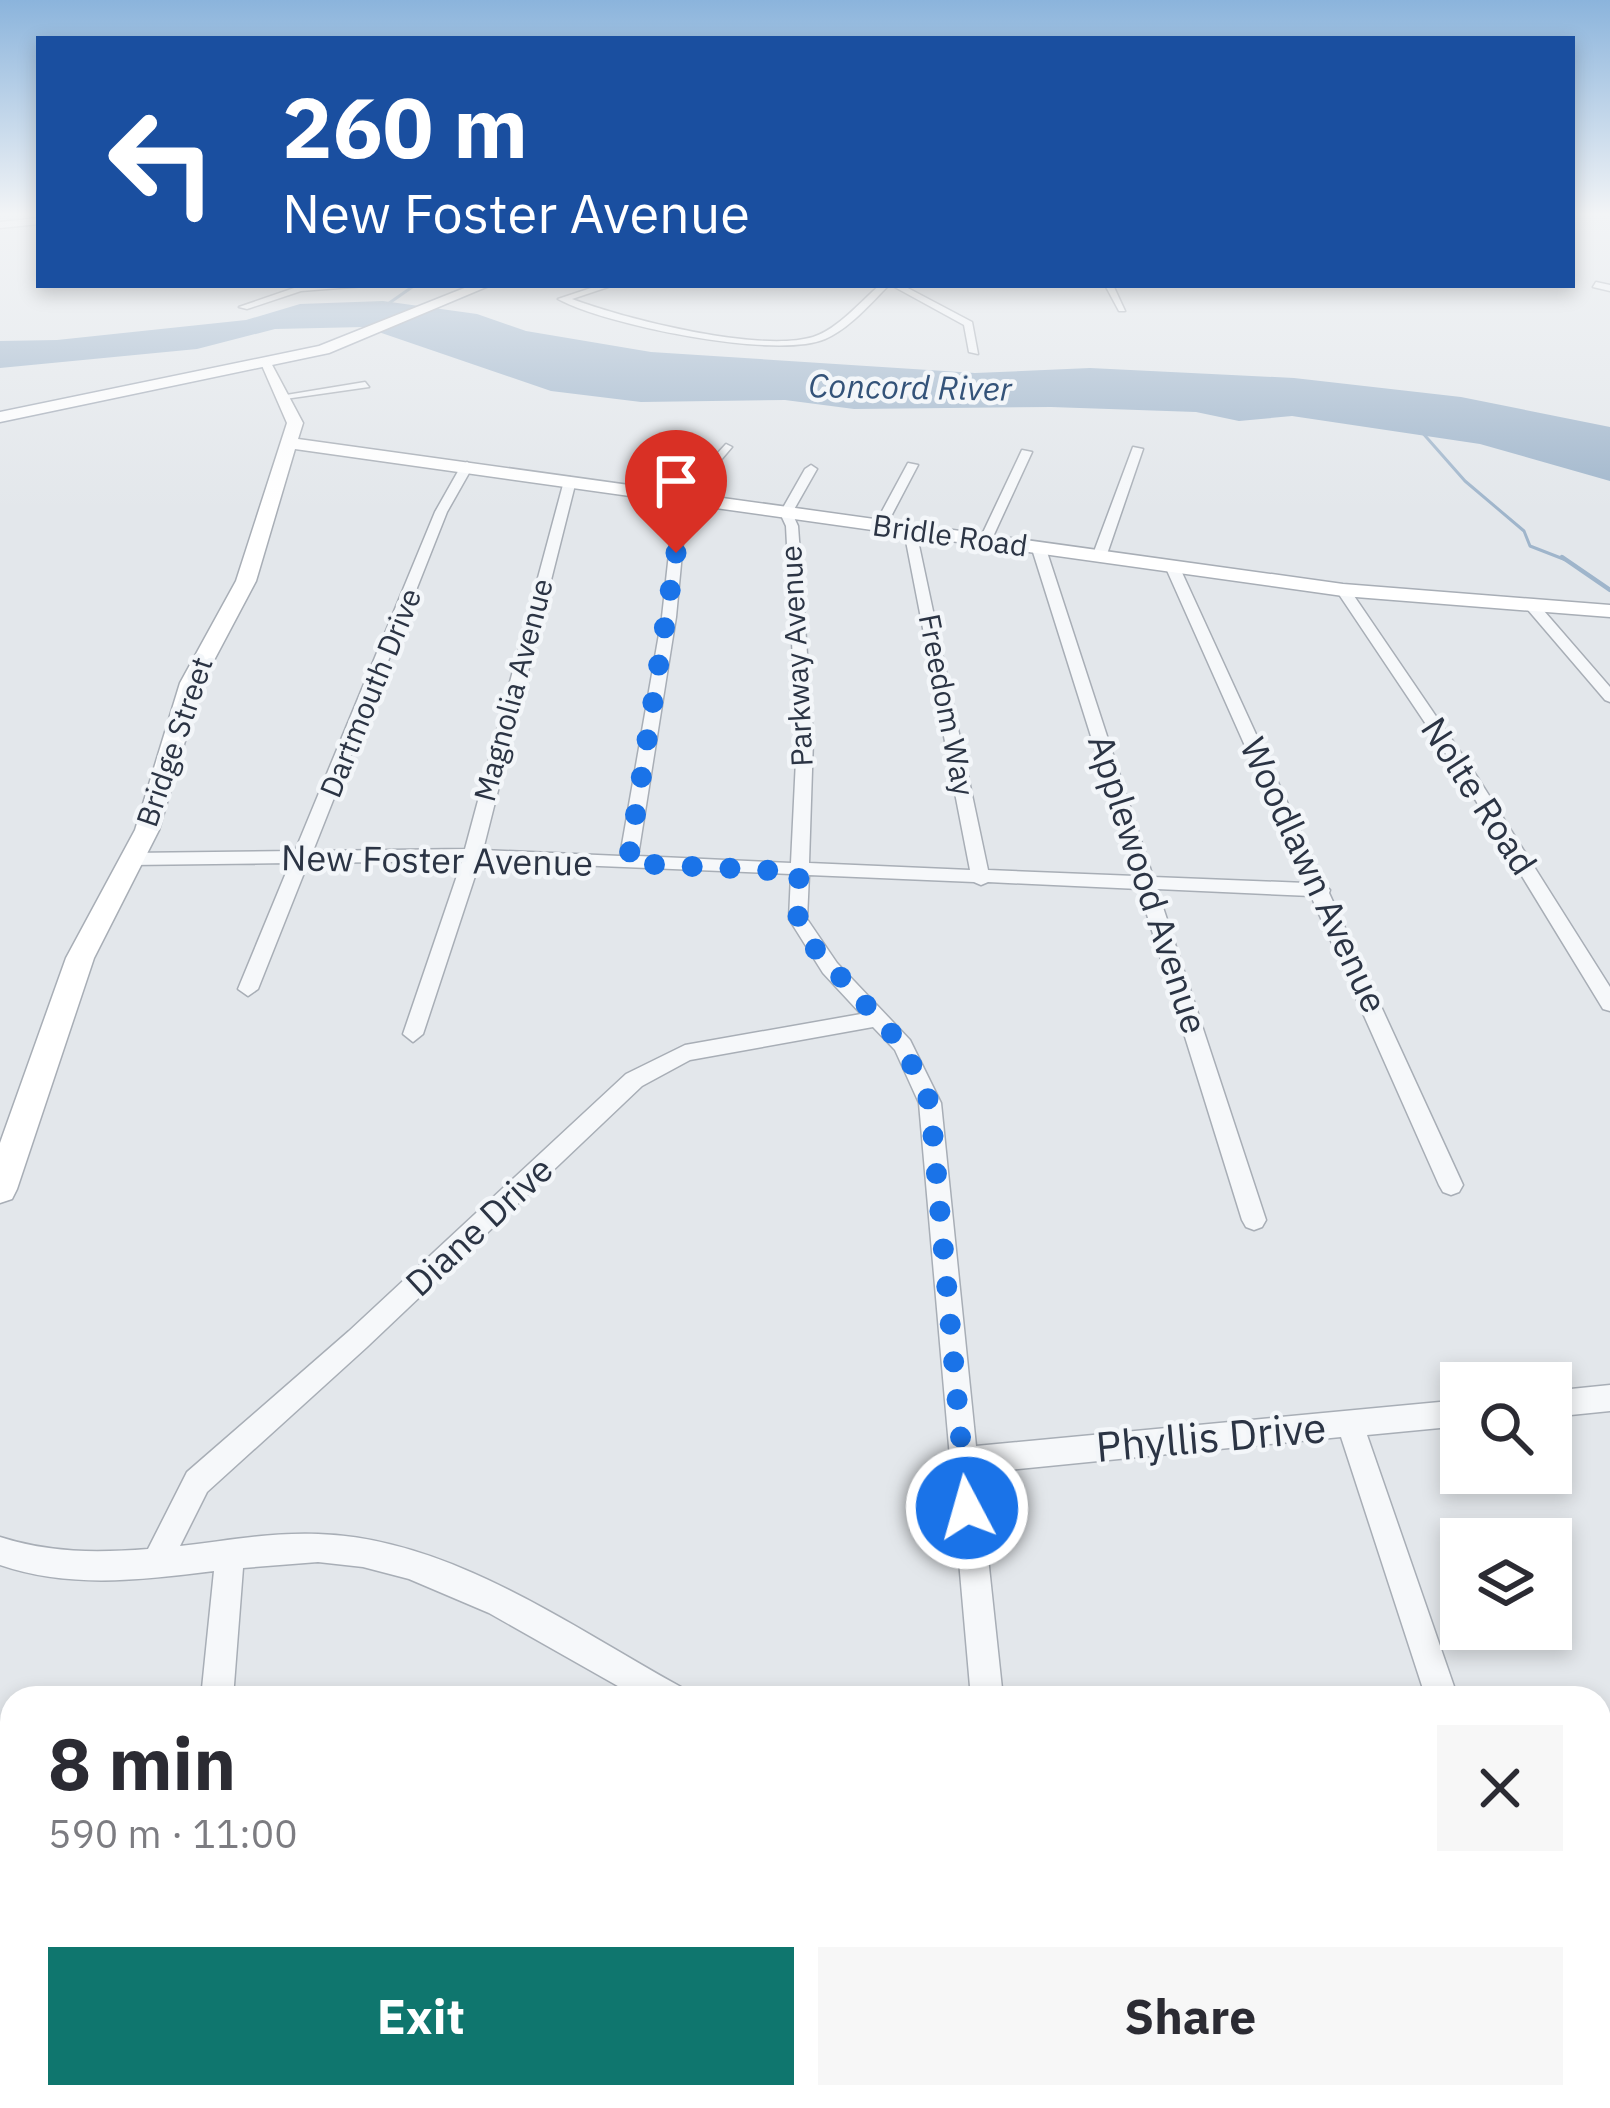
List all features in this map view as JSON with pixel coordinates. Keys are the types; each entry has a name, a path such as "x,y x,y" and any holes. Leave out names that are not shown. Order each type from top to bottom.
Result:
{"main road":[{"path":"0,417 265,364 411,313"}],"street":[{"path":"614,313 677,331 808,341 823,336 853,313"},
{"path":"949,313 969,323 974,352"},
{"name":"Bridge Street","path":"0,1189 77,965 154,812 191,683 246,580 291,443 295,423 265,364"},
{"path":"285,396 365,385"},
{"name":"Bridle Road","path":"291,443 1343,590 1610,611"},
{"path":"628,863 668,617 681,499 727,447"},
{"path":"1099,556 1137,449"},
{"path":"985,541 1026,452"},
{"path":"880,526 912,465"},
{"name":"Dartmouth Drive","path":"248,988 441,512 467,466"},
{"path":"786,513 811,469"},
{"name":"Magnolia Avenue","path":"413,1034 464,888 570,481"},
{"name":"Parkway Avenue","path":"786,513 792,526 805,740 798,919 809,942 903,1046 930,1103 986,1686"},
{"name":"Freedom Way","path":"910,531 981,880"},
{"name":"Applewood Avenue","path":"1039,549 1254,1220"},
{"name":"Woodlawn Avenue","path":"1172,566 1451,1185"},
{"name":"Nolte Road","path":"1343,590 1470,778 1610,1004"},
{"path":"1533,607 1610,697"},
{"name":"New Foster Avenue","path":"130,859 470,855 981,880 1321,890"},
{"name":"Diane Drive","path":"158,1560 197,1481 358,1339 634,1080 685,1053 879,1018"},
{"path":"1572,1402 1610,1398"},
{"name":"Phyllis Drive","path":"962,1461 1440,1415"},
{"path":"1350,1425 1438,1686"},
{"path":"0,1551 45,1568 320,1548 381,1556 450,1576 648,1686"},
{"path":"218,1686 230,1555"}],"water":[{"name":"Concord River","path":"268,313 472,313 526,331 651,352 975,373 1090,368 1294,378 1461,397 1610,427 1610,481 1480,444 1292,416 1239,421 1196,412 1051,407 854,409 785,400 641,402 551,391 364,327 275,329 197,349 0,368 0,341 57,340 246,320"}],"waterway":[{"path":"1420,430 1465,481 1524,531 1530,546 1566,560"},
{"path":"1562,557 1610,590"}],"route":[{"path":"676,553 628,863 799,872 798,919 809,942 903,1046 930,1103 967,1508"}]}
